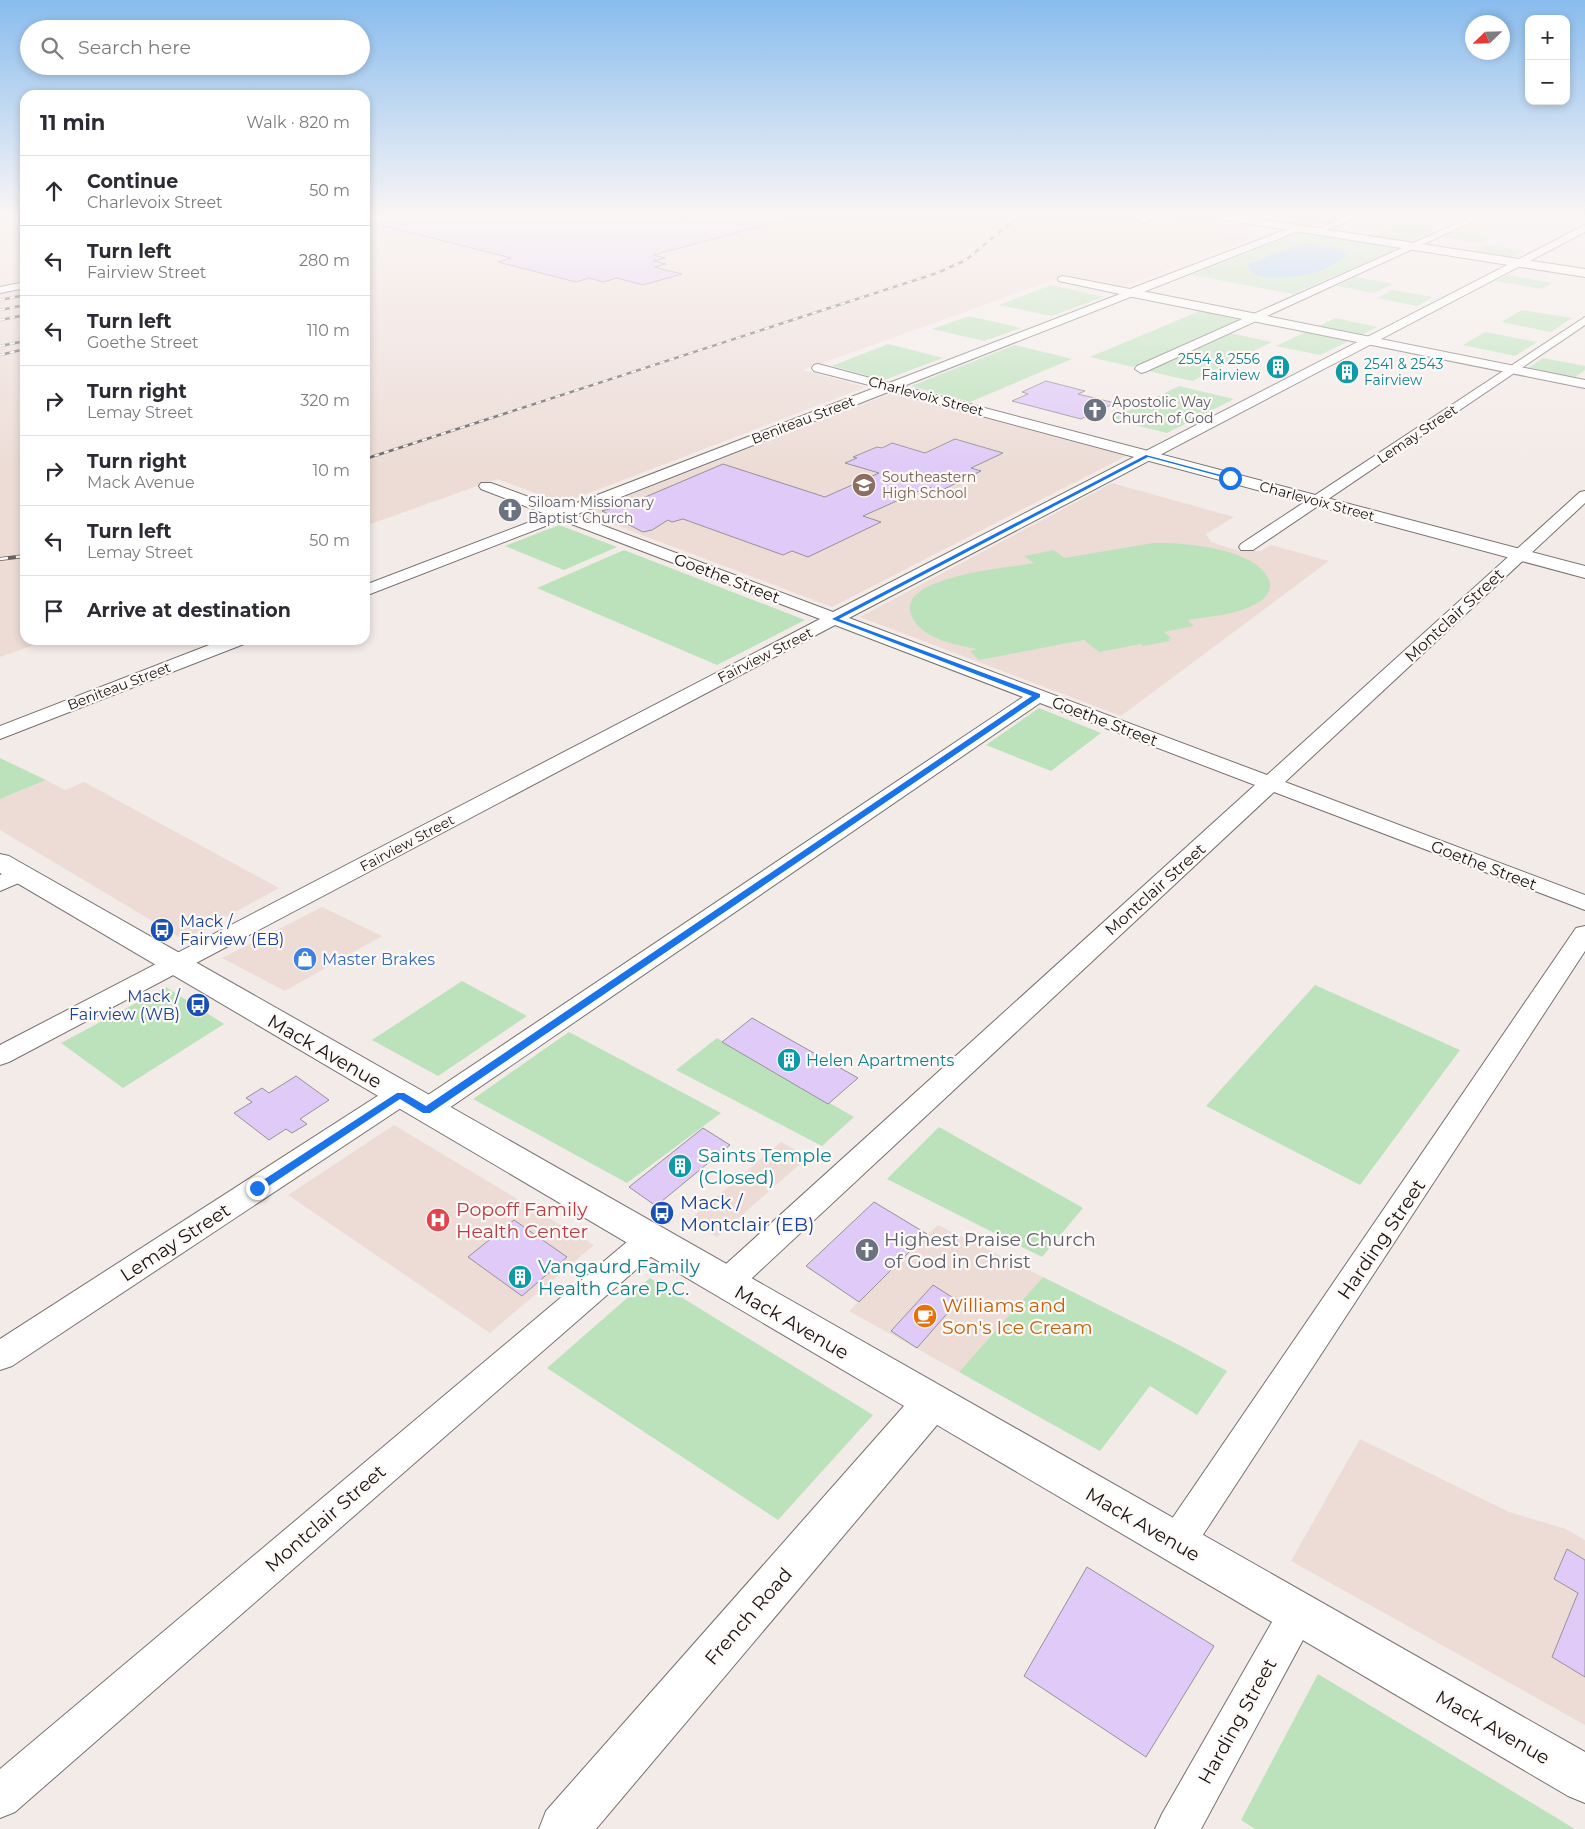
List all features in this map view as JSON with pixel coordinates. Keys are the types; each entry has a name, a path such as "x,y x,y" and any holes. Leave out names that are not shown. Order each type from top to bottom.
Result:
{"street":[{"name":"Beniteau Street","path":"370,588 1113,299"},
{"path":"1167,299 1585,384"},
{"path":"1141,369 1297,299"},
{"name":"Fairview Street","path":"0,1056 1447,299"},
{"name":"Lemay Street","path":"1247,547 1585,320"},
{"name":"Charlevoix Street","path":"818,368 1585,572"},
{"name":"Goethe Street","path":"486,486 1585,903"},
{"name":"Montclair Street","path":"726,1284 1585,495"},
{"name":"Beniteau Street","path":"0,732 225,645"},
{"name":"Lemay Street","path":"0,1356 413,1103 1037,696"},
{"name":"Mack Avenue","path":"7,873 174,964 1585,1780"},
{"name":"Harding Street","path":"1176,1544 1585,933"},
{"name":"Montclair Street","path":"0,1797 651,1239"},
{"name":"French Road","path":"564,1829 932,1402"},
{"name":"Harding Street","path":"1177,1829 1298,1614"}],"shaded area":[{"path":"0,299 20,299 20,645 34,645 0,657"},
{"path":"370,299 999,299 803,370 866,387 563,503 497,479 370,524"},
{"name":"Southeastern High School","path":"892,393 1126,456 832,607 584,513"},
{"name":"Southeastern High School","path":"1112,483 1234,517 1206,534 1211,542 1239,551 1261,551 1271,545 1329,561 1121,716 860,617"},
{"path":"46,780 65,790 84,782 279,888 184,940 0,830 0,799"},
{"path":"322,907 382,936 285,991 222,958"},
{"name":"Popoff Family Health Center","path":"394,1125 594,1245 490,1333 288,1195"},
{"path":"781,1142 808,1157 717,1237 689,1220"},
{"path":"938,1225 1043,1277 959,1372 849,1311"},
{"path":"1360,1439 1509,1512 1566,1529 1585,1540 1585,1725 1291,1561"}],"green space":[{"path":"1014,299 1097,299 1051,316 999,305"},
{"path":"1384,299 1429,299 1417,306"},
{"path":"1522,310 1572,318 1551,332 1501,322"},
{"path":"1200,311 1240,320 1133,367 1090,357"},
{"path":"969,316 1021,328 984,341 932,329"},
{"path":"1335,318 1377,327 1361,335 1319,326"},
{"path":"1306,332 1349,341 1320,355 1276,346"},
{"path":"1485,332 1537,342 1515,356 1463,345"},
{"path":"1229,333 1272,342 1192,381 1148,371"},
{"path":"888,344 943,358 884,380 832,366"},
{"path":"1015,345 1072,359 970,402 911,386"},
{"path":"1543,358 1585,366 1585,370 1575,377 1528,368"},
{"path":"1179,386 1234,399 1167,433 1111,419"},
{"path":"559,525 617,547 564,570 505,546"},
{"path":"1153,543 1199,546 1235,554 1262,569 1270,583 1268,593 1259,602 1242,610 1188,620 1194,626 1164,632 1171,638 1168,639 1170,641 1143,646 1140,644 1099,652 1084,640 979,660 970,651 978,649 961,646 933,636 925,632 913,619 910,604 918,593 934,584 956,577 1034,563 1024,556 1054,550 1064,558"},
{"path":"624,550 805,620 717,665 537,588"},
{"path":"1039,708 1101,733 1051,771 986,745"},
{"path":"0,758 46,780 0,799"},
{"path":"462,981 527,1016 438,1076 372,1040"},
{"path":"1315,985 1460,1050 1360,1185 1206,1106"},
{"path":"166,987 224,1024 123,1088 61,1043"},
{"path":"569,1032 721,1113 627,1183 473,1099"},
{"path":"717,1038 854,1117 822,1146 676,1070"},
{"path":"939,1127 1083,1208 1042,1257 887,1179"},
{"path":"1043,1277 1227,1371 1197,1415 1150,1386 1100,1451 959,1372"},
{"path":"650,1278 873,1415 778,1520 547,1368"},
{"path":"1318,1674 1575,1829 1255,1829 1241,1820"}],"building":[{"path":"1046,381 1085,391 1078,394 1115,403 1081,419 1012,401 1028,394 1022,392"},
{"name":"Southeastern High School","path":"955,439 1003,453 971,468 981,471 940,491 928,487 863,516 881,522 808,557 792,551 783,555 683,519 672,522 668,520 652,530 643,532 602,511 644,498 723,464 825,497 879,473 845,463 857,458 853,457 892,443 925,453"},
{"name":"Helen Apartments","path":"752,1018 858,1078 828,1104 722,1042"},
{"path":"296,1076 329,1100 300,1119 307,1124 292,1133 286,1129 269,1140 234,1113 252,1102 246,1098 262,1088 269,1093"},
{"name":"Saints Temple (Closed)","path":"703,1128 730,1145 656,1206 629,1187"},
{"name":"Highest Praise Church of God in Christ","path":"874,1202 927,1234 859,1302 806,1266"},
{"name":"Vangaurd Family Health Care P.C.","path":"514,1220 567,1257 522,1296 468,1257"},
{"name":"Williams and Son's Ice Cream","path":"933,1285 958,1301 917,1348 891,1331"},
{"path":"1567,1549 1585,1560 1585,1677 1552,1657 1578,1593 1554,1579"},
{"path":"1087,1567 1214,1646 1146,1757 1024,1676"}],"railway":[{"path":"370,457 856,299"},
{"path":"0,310 20,306"},
{"path":"0,320 20,316"},
{"path":"0,346 20,342"},
{"path":"0,355 20,350"},
{"path":"0,559 20,557"}],"place":[{"name":"2554 & 2556 Fairview","path":"1278,367"},
{"name":"2541 & 2543 Fairview","path":"1347,372"},
{"name":"Apostolic Way Church of God","path":"1095,410"},
{"name":"Southeastern High School","path":"864,485"},
{"name":"Siloam Missionary Baptist Church","path":"510,510"},
{"name":"Mack / Fairview (EB)","path":"162,930"},
{"name":"Master Brakes","path":"305,959"},
{"name":"Mack / Fairview (WB)","path":"198,1005"},
{"name":"Helen Apartments","path":"789,1060"},
{"name":"Saints Temple (Closed)","path":"680,1166"},
{"name":"Mack / Montclair (EB)","path":"662,1213"},
{"name":"Popoff Family Health Center","path":"438,1220"},
{"name":"Highest Praise Church of God in Christ","path":"867,1250"},
{"name":"Vangaurd Family Health Care P.C.","path":"520,1277"},
{"name":"Williams and Son's Ice Cream","path":"925,1316"}],"route":[{"path":"257,1188 400,1095 426,1110 1037,696 834,619 1148,456 1230,478"}]}
